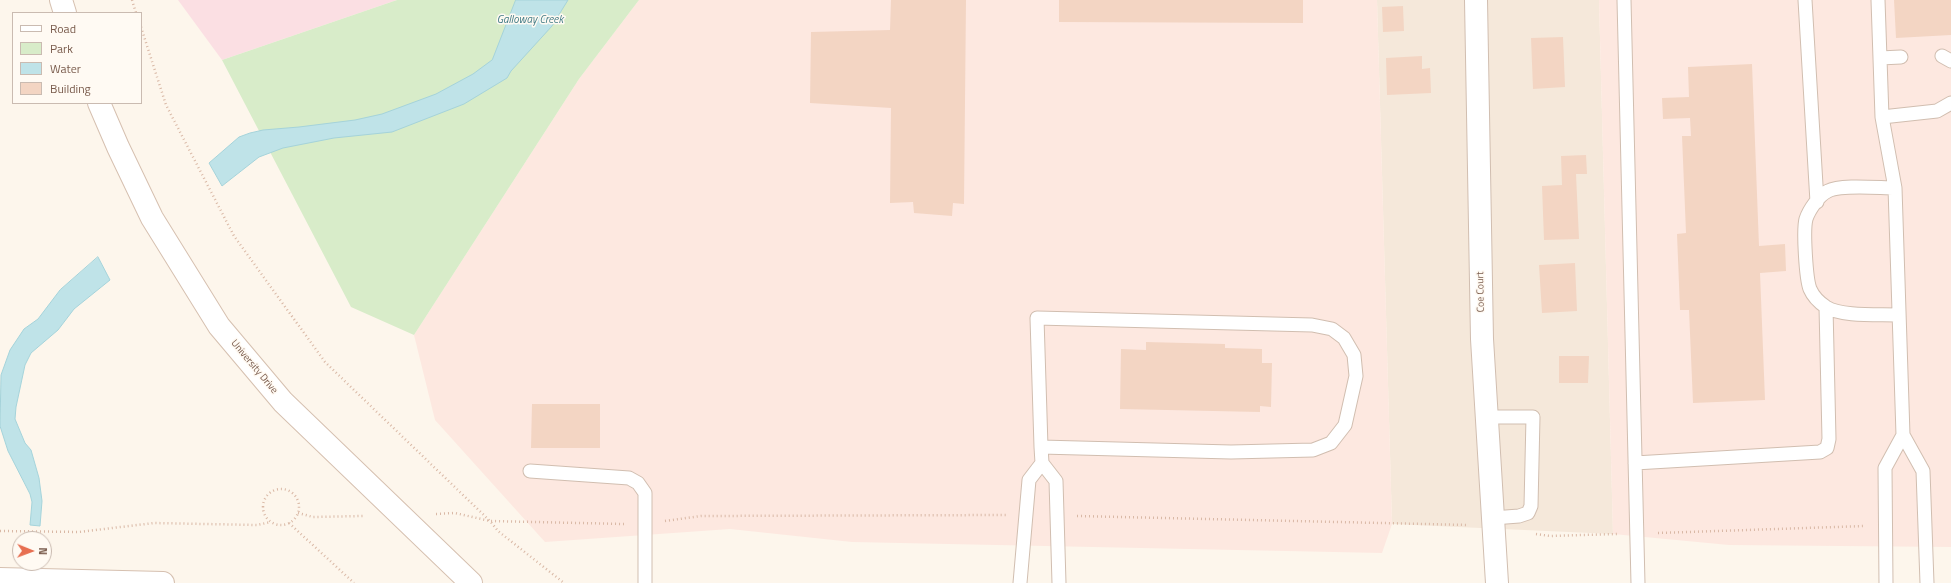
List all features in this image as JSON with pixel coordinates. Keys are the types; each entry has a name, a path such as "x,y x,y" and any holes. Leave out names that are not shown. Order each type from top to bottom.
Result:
{"main road":[{"path":"61,0 65,12"},
{"name":"Coe Court","path":"1476,0 1482,339 1497,583"},
{"name":"University Drive","path":"100,104 118,147 152,218 219,326 283,402 471,583"},
{"path":"0,579 163,583"}],"lane":[{"path":"1624,0 1638,583"},
{"path":"1805,0 1817,202"},
{"path":"1878,0 1882,117 1895,188 1903,435 1923,471 1927,583"},
{"path":"1880,58 1902,57"},
{"path":"1882,117 1936,111 1951,103"},
{"path":"1895,188 1838,188 1827,191 1810,210 1806,221 1807,276 1810,289 1816,298 1826,307 1836,311 1899,315"},
{"path":"1635,463 1820,452 1827,448 1829,439 1826,307"},
{"path":"1041,447 1231,452 1313,450 1331,443 1345,425 1356,376 1354,355 1344,338 1332,329 1312,325 1037,318 1041,447 1042,462 1056,481 1059,583"},
{"path":"1487,417 1533,417 1531,506 1528,513 1493,522"},
{"path":"1886,583 1885,468 1903,435"},
{"path":"1020,583 1029,480 1042,462"},
{"path":"530,471 629,478 638,483 645,493 645,583"}],"path":[{"path":"132,0 136,12"},
{"path":"142,30 166,105 234,236 325,362 490,521 498,531 564,583"},
{"path":"0,531 79,532 154,523 257,525 271,522 283,525 289,523 298,513 299,506 294,494 288,491 275,490 270,494 263,505 264,512 271,522"},
{"path":"298,513 313,517"},
{"path":"455,513 490,521 645,524 701,516 1025,515"},
{"path":"1058,515 1493,522 1550,536 1885,526"},
{"path":"289,523 354,583"}],"shaded area":[{"path":"178,0 397,0 222,60"},
{"path":"639,0 1377,0 1392,524 1382,553 852,542 730,529 545,542 435,420 414,335 579,79"},
{"path":"1377,0 1599,0 1613,534 1392,524"},
{"path":"1599,0 1951,0 1951,547 1729,545 1613,534"}],"green space":[{"path":"397,0 639,0 579,79 414,335 351,307 222,60"}],"water":[{"name":"Galloway Creek","path":"516,0 568,0 552,26 511,71 507,78 464,104 392,132 334,138 283,148 259,157 222,186 209,163 239,137 263,130 355,120 382,114 436,94 473,74 492,60"},
{"path":"98,257 110,280 74,309 58,330 31,353 25,365 16,407 15,419 25,443 31,450 39,478 42,501 40,526 30,525 32,502 30,494 8,451 0,426 1,375 10,350 24,329 38,319 60,290"}],"building":[{"path":"891,0 966,0 964,204 953,203 952,216 914,213 913,202 890,203 891,108 810,103 811,32 890,30"},
{"path":"1059,0 1303,0 1303,23 1059,22"},
{"path":"1894,0 1951,0 1951,35 1896,38"},
{"path":"1403,6 1404,31 1383,32 1382,7"},
{"path":"1563,37 1565,87 1533,89 1531,38"},
{"path":"1422,56 1422,69 1430,68 1431,93 1387,95 1386,58"},
{"path":"1752,64 1759,246 1785,244 1786,271 1760,273 1765,400 1693,403 1689,310 1680,310 1677,234 1686,233 1682,136 1691,136 1690,118 1663,119 1662,98 1689,97 1688,67"},
{"path":"1586,155 1587,174 1576,174 1579,239 1544,240 1542,186 1562,185 1561,156"},
{"path":"1575,263 1577,311 1542,313 1539,265"},
{"path":"1146,342 1225,344 1225,348 1262,349 1262,363 1272,363 1271,407 1260,406 1260,412 1120,409 1121,349 1146,350"},
{"path":"1559,356 1589,356 1588,383 1559,383"},
{"path":"532,404 600,404 600,448 531,448"}]}
